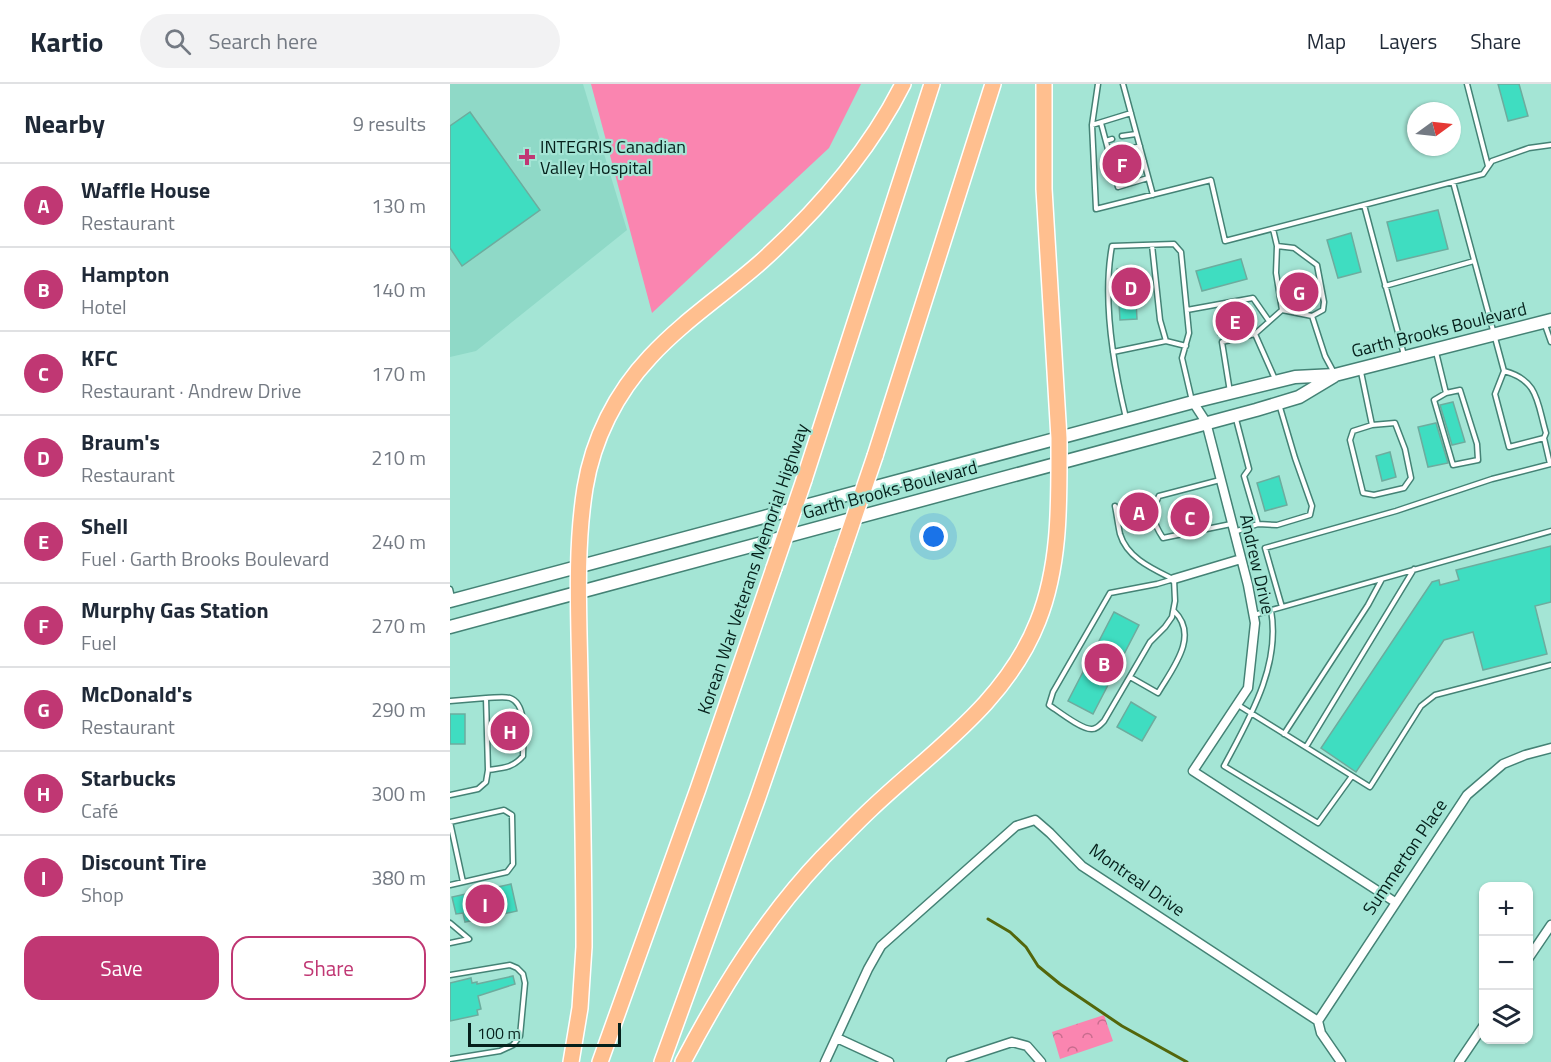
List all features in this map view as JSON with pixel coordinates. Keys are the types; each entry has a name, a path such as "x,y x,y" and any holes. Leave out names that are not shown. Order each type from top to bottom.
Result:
{"highway":[{"path":"571,1062 580,1008 584,947 578,566 585,487 599,437 623,390 651,354 762,261 827,196 875,133 903,84"},
{"name":"Korean War Veterans Memorial Highway","path":"600,1062 698,789 804,480 932,84"},
{"path":"662,1062 758,797 875,456 993,84"},
{"path":"683,1062 715,1002 786,899 871,809 951,739 980,710 1004,682 1022,655 1038,622 1056,551 1059,463 1044,189 1044,84"}],"street":[{"name":"Garth Brooks Boulevard","path":"451,597 578,566 1192,402 1295,377 1335,375 1547,321"},
{"name":"Garth Brooks Boulevard","path":"450,627 1299,398 1335,375"},
{"name":"Andrew Drive","path":"1192,402 1206,422 1241,559 1254,623 1248,688 1193,771 1395,902"},
{"path":"1174,579 1241,559"},
{"name":"Summerton Place","path":"1318,1021 1467,795 1503,764 1551,748"},
{"name":"Montreal Drive","path":"837,1038 868,969 881,946 1016,826 1035,820 1082,866 1318,1021"},
{"path":"1533,952 1551,925"},
{"path":"1318,1021 1321,1033 1341,1062"},
{"path":"1459,1062 1479,1032"},
{"path":"825,1062 837,1038 889,1062"},
{"path":"951,1062 1012,1042 1027,1046 1041,1062"}],"lane":[{"path":"1098,84 1092,125 1096,210 1211,180 1225,242 1483,174 1492,161 1529,148 1551,145"},
{"path":"1123,84 1153,195"},
{"path":"1467,84 1488,167"},
{"path":"1092,125 1131,113"},
{"path":"1101,123 1118,187 1148,178"},
{"path":"1122,136 1136,134"},
{"path":"1106,141 1112,139"},
{"path":"1126,150 1140,146"},
{"path":"1109,154 1116,152"},
{"path":"1130,164 1144,160"},
{"path":"1113,168 1119,167"},
{"path":"1453,182 1504,371 1495,394 1509,447 1544,438"},
{"path":"1364,205 1404,356"},
{"path":"1273,229 1277,246 1276,273 1282,310"},
{"path":"1152,244 1160,320 1166,341"},
{"path":"1126,419 1116,380 1108,299 1112,246 1174,244 1181,252 1189,333 1182,358 1192,402"},
{"path":"1277,246 1294,248 1317,265 1324,302 1323,310 1312,316 1282,310"},
{"path":"1385,286 1474,261"},
{"path":"1187,310 1254,298 1269,321"},
{"path":"1230,393 1222,342 1255,334 1282,310"},
{"path":"1312,316 1325,356 1335,375"},
{"path":"1547,321 1551,342"},
{"path":"1255,334 1276,382"},
{"path":"1113,352 1166,341 1185,346"},
{"path":"1435,349 1446,393"},
{"path":"1360,368 1372,425"},
{"path":"1282,607 1265,548 1396,511 1492,479 1551,464 1544,438 1546,433 1532,385 1516,374 1504,371"},
{"path":"1460,390 1477,444 1478,460 1453,465 1434,400 1446,393 1460,390"},
{"path":"1221,480 1159,496 1152,507 1155,526 1163,538 1258,524 1277,525 1310,515 1312,506 1294,458 1279,403"},
{"path":"1235,415 1249,469 1244,476 1258,524"},
{"path":"1395,423 1405,449 1411,478 1404,488 1374,495 1363,493 1350,440 1353,431 1372,425 1395,423"},
{"path":"1115,506 1121,537 1128,548 1139,561 1174,579"},
{"path":"1253,615 1551,531"},
{"path":"1306,747 1414,569"},
{"path":"1284,734 1368,605 1382,578"},
{"path":"1174,579 1176,601 1174,611 1165,627 1150,642 1104,721 1097,728 1091,730 1084,728 1049,705 1053,692 1110,593 1157,585 1174,579"},
{"path":"1271,610 1273,621 1269,661 1264,682 1252,714 1224,766 1318,823 1352,776"},
{"path":"1130,676 1158,693 1185,645 1184,626 1181,618 1174,611"},
{"path":"1238,704 1370,787 1421,706 1435,695 1551,665"},
{"path":"450,701 508,697 516,701 522,712 523,756 516,764 509,767 488,770"},
{"path":"450,795 478,789 486,782 488,770 486,698"},
{"path":"450,885 507,872 513,864 512,815 504,810 450,822 463,882"},
{"path":"450,923 469,939 450,943"},
{"path":"450,975 510,965 523,974 525,983 520,1036 513,1044 500,1051 450,1059"}],"shaded area":[{"name":"INTEGRIS Canadian Valley Hospital","path":"450,84 583,84 627,230 476,351 450,357"}],"green space":[{"path":"591,84 861,84 829,148 652,313"},
{"path":"1104,1015 1113,1041 1060,1059 1052,1032"}],"building":[{"path":"1498,84 1519,84 1528,116 1508,121"},
{"path":"470,112 540,210 462,266 450,248 450,126"},
{"path":"1438,210 1448,249 1397,261 1387,222"},
{"path":"1351,233 1361,272 1338,278 1327,240"},
{"path":"1241,259 1247,279 1202,291 1196,271"},
{"path":"1141,268 1141,273 1144,273 1146,300 1136,301 1137,319 1120,320 1117,269"},
{"path":"1249,309 1254,326 1218,335 1214,319"},
{"path":"1453,402 1465,442 1452,445 1440,405"},
{"path":"1436,423 1448,463 1428,467 1418,427"},
{"path":"1390,452 1396,477 1382,481 1376,456"},
{"path":"1279,476 1287,505 1265,511 1257,483"},
{"path":"1141,494 1149,527 1138,530 1129,496"},
{"path":"1206,505 1210,519 1174,530 1170,515"},
{"path":"1551,546 1551,602 1535,606 1547,654 1483,670 1473,632 1444,640 1356,772 1321,748 1432,582 1439,580 1440,585 1459,580 1456,570"},
{"path":"1114,612 1139,625 1093,714 1068,701"},
{"path":"1131,702 1156,717 1142,741 1117,727"},
{"path":"450,714 465,714 465,744 450,744"},
{"path":"503,716 517,716 518,748 504,749"},
{"path":"511,884 517,911 465,922 463,913 456,914 452,897"},
{"path":"513,976 515,984 478,996 481,1009 477,1010 478,1015 450,1021 450,983 471,978 472,983 477,982 477,984"}],"waterway":[{"path":"988,919 1010,932 1026,947 1038,966 1060,984 1122,1026 1187,1062"}],"place":[{"name":"INTEGRIS Canadian Valley Hospital","path":"527,157"},
{"name":"Murphy Gas Station","path":"1122,164"},
{"name":"Braum's","path":"1131,287"},
{"name":"McDonald's","path":"1299,292"},
{"name":"Shell","path":"1235,321"},
{"name":"Waffle House","path":"1139,512"},
{"name":"KFC","path":"1190,517"},
{"name":"Hampton","path":"1104,663"},
{"name":"Starbucks","path":"510,731"},
{"name":"Discount Tire","path":"485,904"}]}
